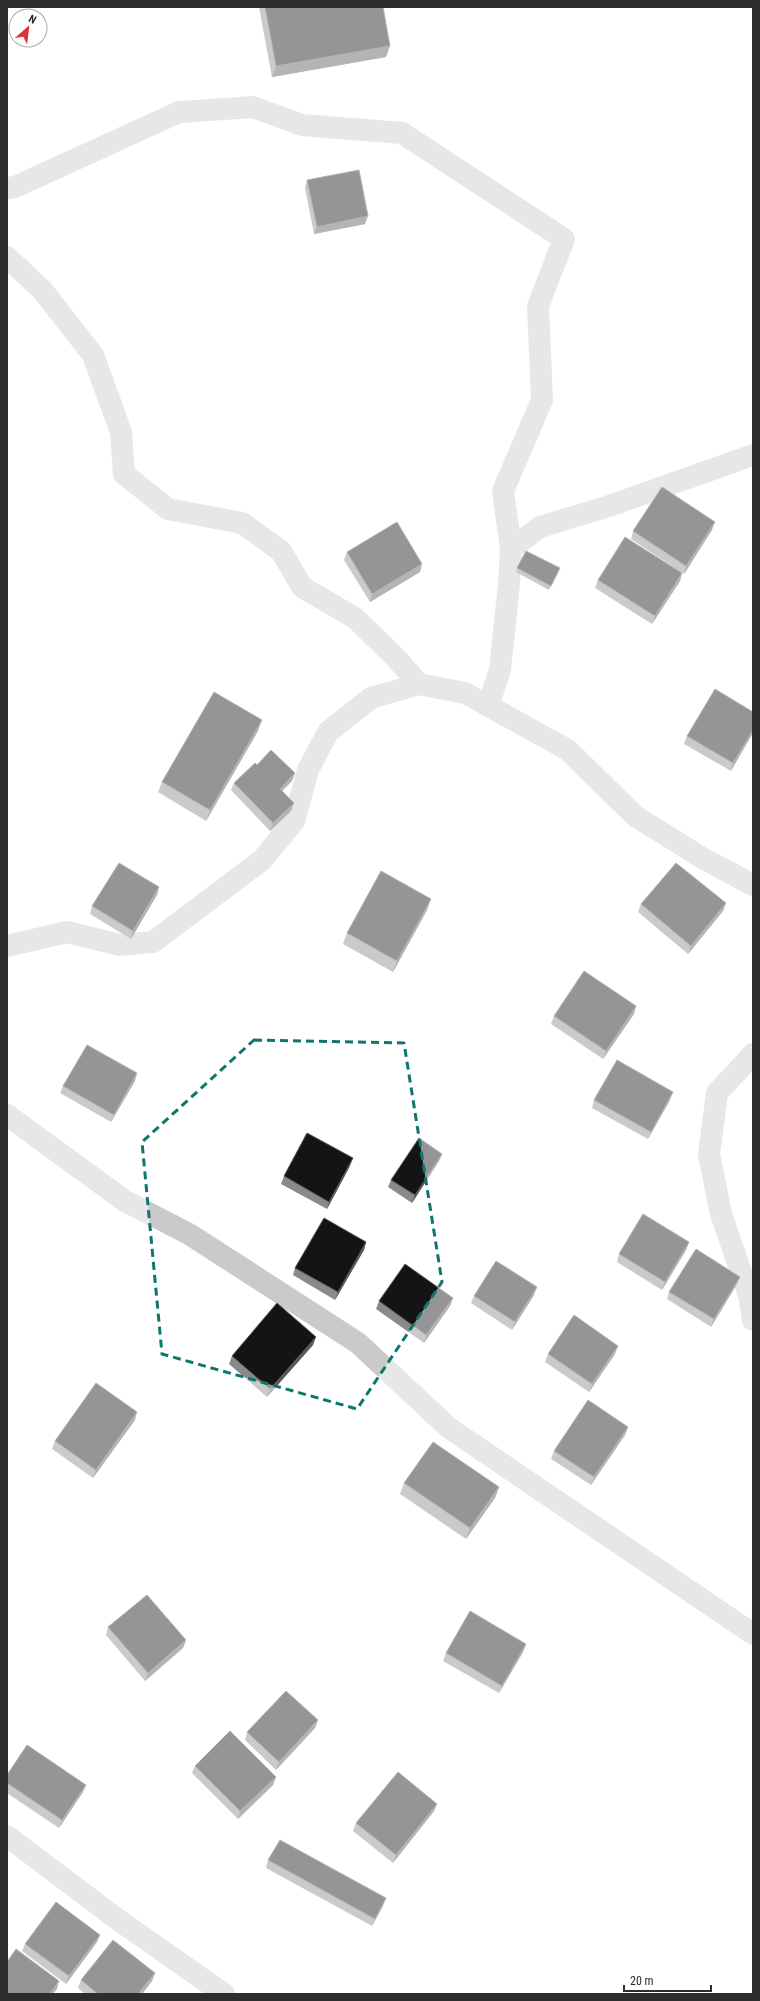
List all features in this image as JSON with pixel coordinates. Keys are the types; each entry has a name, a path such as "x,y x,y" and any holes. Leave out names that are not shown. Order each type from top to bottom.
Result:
{"street":[{"path":"7,188 15,187 179,112 253,108 302,125 402,133 564,239 538,306 542,400 503,491 511,549 509,584 500,670 488,706"},
{"path":"7,257 43,292 93,355 121,432 124,474 168,509 242,523 255,532 281,551 302,587 355,618 396,658 419,684"},
{"path":"511,549 540,527 606,507 753,455"},
{"path":"7,946 67,932 120,944 153,942 262,860 294,821 308,770 328,732 371,698 419,684 464,693 568,750 635,816 704,859 753,885"},
{"path":"753,1054 717,1093 710,1154 721,1214 749,1295 753,1320"},
{"path":"7,1115 125,1201 189,1234 358,1343 449,1428 753,1634"},
{"path":"7,1836 117,1919 224,1994"}],"highlighted area":[{"path":"254,1040 404,1043 442,1282 357,1409 162,1354 142,1142"}],"building":[{"path":"265,7 383,7 390,46 276,66"},
{"path":"359,170 368,216 317,227 307,180"},
{"path":"662,487 715,522 686,566 633,531"},
{"path":"397,522 422,564 372,594 347,552"},
{"path":"625,537 682,573 655,616 598,580"},
{"path":"526,551 560,568 551,586 517,568"},
{"path":"715,689 753,712 753,730 733,763 687,736"},
{"path":"214,692 262,720 210,810 162,782"},
{"path":"271,750 295,773 280,789 294,803 273,823 234,783 255,763 257,765"},
{"path":"119,863 159,887 133,931 92,906"},
{"path":"676,863 726,903 691,946 641,904"},
{"path":"381,871 431,899 397,961 347,933"},
{"path":"584,971 636,1006 606,1051 554,1016"},
{"path":"87,1045 137,1073 114,1115 63,1086"},
{"path":"617,1060 673,1092 651,1132 594,1100"},
{"path":"307,1133 353,1158 329,1202 284,1176"},
{"path":"419,1138 442,1154 415,1195 391,1180"},
{"path":"643,1214 689,1242 665,1282 619,1254"},
{"path":"324,1218 366,1242 338,1292 295,1268"},
{"path":"696,1249 740,1277 714,1319 669,1292"},
{"path":"496,1261 537,1287 515,1322 474,1296"},
{"path":"405,1264 453,1298 426,1335 379,1301"},
{"path":"277,1303 316,1337 270,1389 232,1356"},
{"path":"574,1315 618,1346 592,1384 548,1354"},
{"path":"96,1383 137,1412 96,1470 55,1441"},
{"path":"588,1400 628,1427 594,1477 554,1451"},
{"path":"433,1442 499,1487 470,1528 404,1483"},
{"path":"147,1595 186,1640 148,1673 108,1627"},
{"path":"470,1611 526,1644 502,1686 446,1653"},
{"path":"286,1691 318,1720 279,1762 247,1732"},
{"path":"230,1731 276,1777 240,1811 195,1766"},
{"path":"27,1745 86,1785 62,1820 7,1783 7,1775"},
{"path":"398,1772 437,1804 396,1855 356,1823"},
{"path":"280,1840 386,1898 375,1919 268,1860"},
{"path":"56,1902 100,1935 69,1976 25,1944"},
{"path":"113,1940 155,1973 138,1994 98,1994 81,1980"},
{"path":"16,1949 59,1981 50,1994 7,1994 7,1962"}]}
